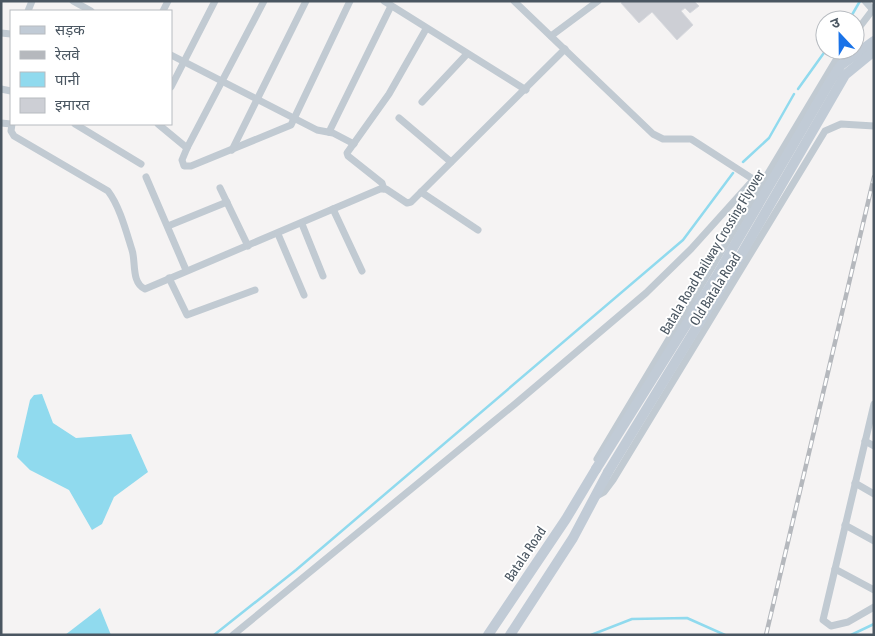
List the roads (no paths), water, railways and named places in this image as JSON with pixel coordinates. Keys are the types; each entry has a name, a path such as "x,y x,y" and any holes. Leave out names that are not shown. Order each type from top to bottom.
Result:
{"main road":[{"name":"Batala Road Railway Crossing Flyover","path":"584,488 716,278 831,80 841,65 874,41"},
{"name":"Batala Road Railway Crossing Flyover","path":"594,497 742,253 836,88 845,75 874,51"},
{"name":"Batala Road","path":"488,635 584,488"},
{"path":"510,635 573,538 594,497"}],"street":[{"path":"73,1 89,10"},
{"path":"172,85 215,1"},
{"path":"264,1 187,148 182,160 187,167 288,127 350,1"},
{"path":"232,150 306,1"},
{"path":"384,1 526,90"},
{"path":"514,1 653,134 663,139 691,139 785,200"},
{"path":"520,7 527,1"},
{"path":"551,36 598,1"},
{"path":"865,1 873,9 865,19"},
{"path":"329,132 392,6"},
{"path":"426,29 390,94 347,153 348,156 382,183 384,188 408,203 526,90 564,49"},
{"path":"422,102 467,54"},
{"path":"172,55 316,130 329,132 354,144"},
{"path":"584,488 582,484 836,60"},
{"path":"399,118 451,162"},
{"name":"Old Batala Road","path":"594,497 604,492 613,480 785,200 825,131 841,124 874,126"},
{"path":"12,125 11,131 14,136 104,187 112,196 132,251 134,270 142,288 145,289 186,270 278,234 384,188"},
{"path":"77,125 142,164"},
{"path":"159,125 187,148"},
{"path":"146,177 186,270"},
{"path":"233,635 515,404 646,293 706,234 754,179"},
{"path":"220,188 248,246"},
{"path":"421,192 478,230"},
{"path":"168,226 227,202"},
{"path":"333,209 362,271"},
{"path":"302,224 323,276"},
{"path":"278,234 304,295"},
{"path":"169,278 187,315 255,290"},
{"path":"874,404 823,615 827,624 840,625 874,607"},
{"path":"865,441 874,446"},
{"path":"855,483 874,494"},
{"path":"845,525 874,541"},
{"path":"835,569 874,590"}],"water":[{"path":"42,394 53,423 76,438 131,434 148,472 114,497 102,524 92,530 69,490 30,470 17,457 30,400 34,395"},
{"path":"100,608 111,635 65,635"}],"waterway":[{"path":"855,10 860,1"},
{"path":"798,89 819,60"},
{"path":"743,162 769,138 794,94"},
{"path":"214,635 296,570 683,240 733,173"},
{"path":"591,635 632,619 687,618 725,635"},
{"path":"851,635 874,624"}],"railway":[{"path":"766,635 874,177"}]}
